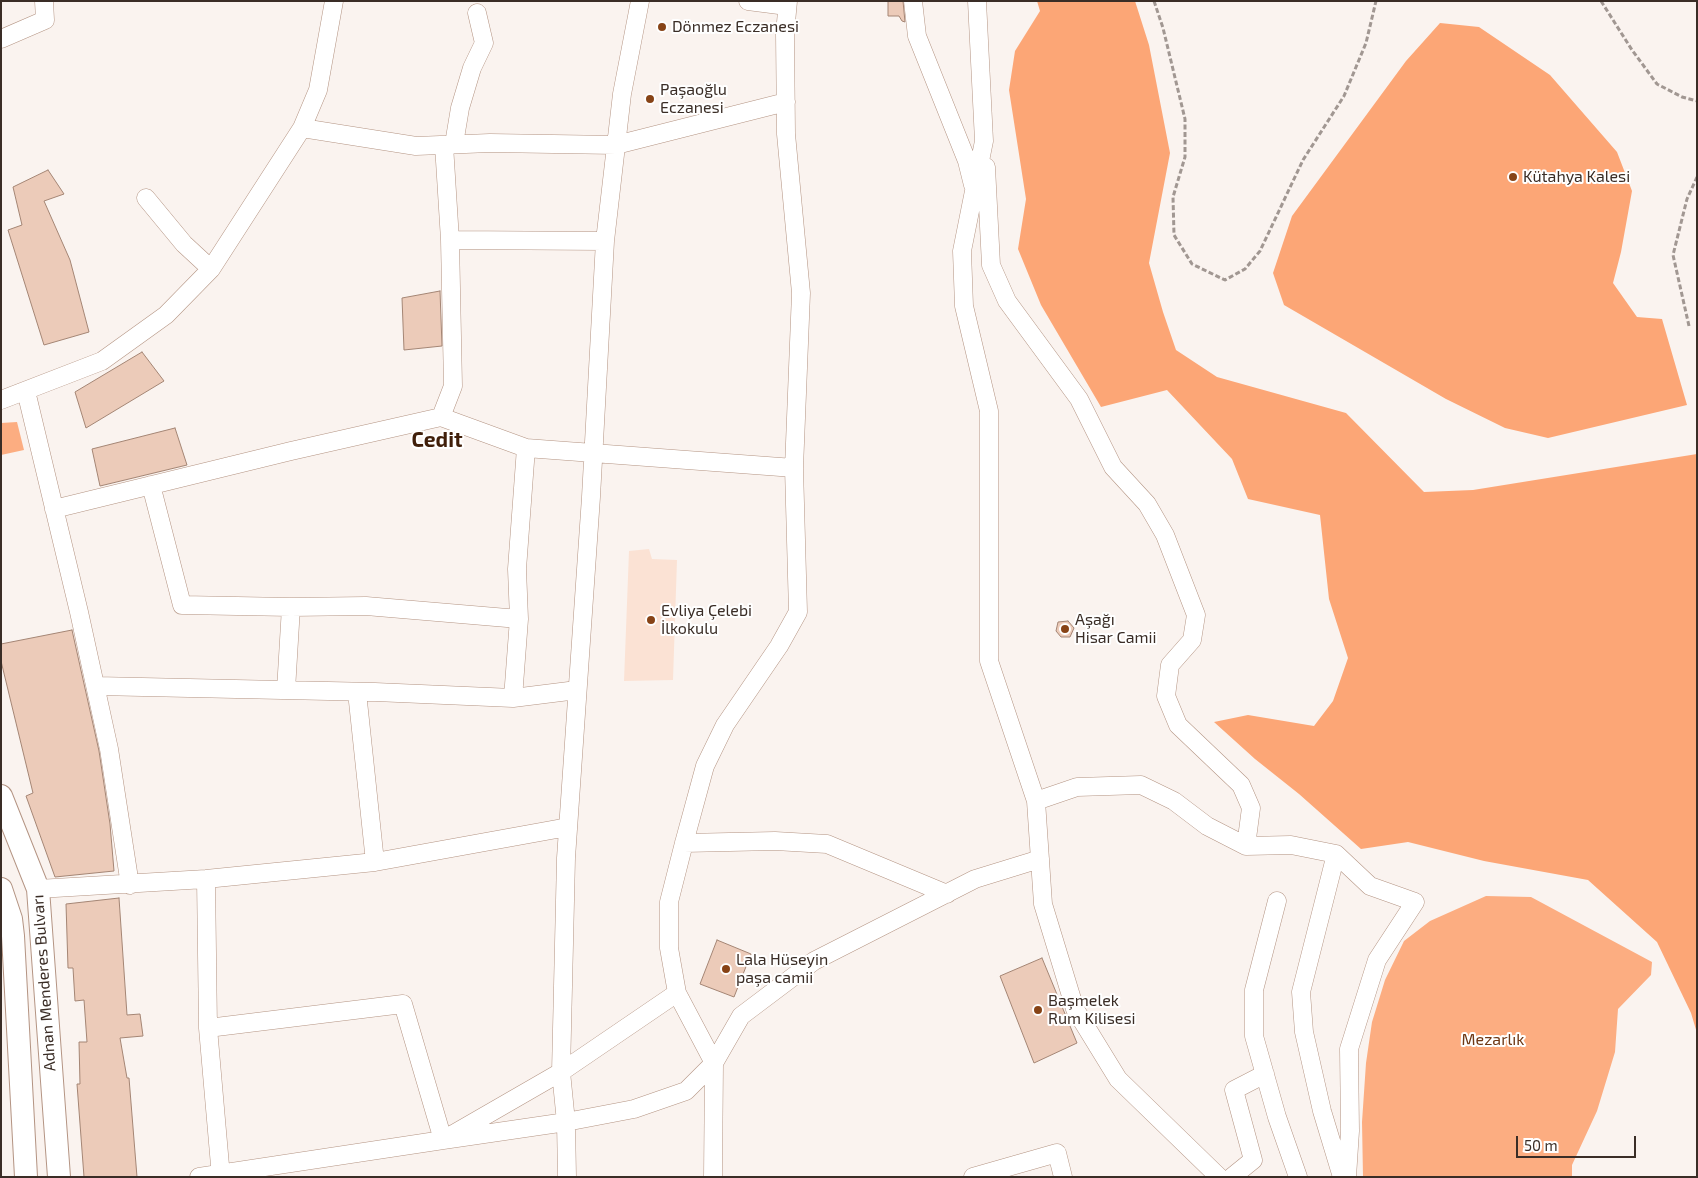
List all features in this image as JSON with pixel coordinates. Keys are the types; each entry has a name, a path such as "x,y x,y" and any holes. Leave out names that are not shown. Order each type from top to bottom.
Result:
{"main road":[{"name":"Adnan Menderes Bulvarı","path":"1,796 38,889 59,1177"},
{"name":"Adnan Menderes Bulvarı","path":"1,889 6,920 13,936 26,1177"}],"street":[{"path":"1,39 45,20 44,1"},
{"path":"1,400 102,361 166,315 211,269 302,128 318,90 334,1"},
{"path":"567,1177 566,1122 561,1072 566,858 594,452 605,241 622,94 640,1"},
{"path":"713,1177 714,1063 677,993 669,948 669,902 705,766 725,725 779,646 798,612 794,468 800,293 786,134 785,33 787,4 748,1"},
{"path":"913,1 917,36 967,161 974,190"},
{"path":"977,1 991,265 1007,301 1079,399 1113,467 1147,504 1165,535 1196,616 1192,640 1170,665 1166,696 1178,724 1241,785 1252,808 1246,846"},
{"path":"440,418 453,386 449,145 472,68 484,43 477,14"},
{"path":"302,128 416,146 490,143 616,145 786,102"},
{"path":"984,140 962,251 964,306 989,411 989,661 1036,801 1043,904 1075,1010 1118,1078 1220,1177"},
{"path":"146,198 184,244 211,269"},
{"path":"450,240 605,241"},
{"path":"26,391 96,686 109,749 130,885"},
{"path":"54,509 291,451 440,418 526,448 794,468"},
{"path":"512,698 519,619 517,569 526,448"},
{"path":"150,486 182,605 366,606 519,619"},
{"path":"286,690 291,607"},
{"path":"96,686 357,692 512,698 577,690"},
{"path":"357,692 375,862"},
{"path":"1036,801 1077,787 1141,785 1174,800 1207,826 1246,846 1291,845 1336,854 1370,886 1415,902 1377,960 1349,1050 1350,1131 1347,1177"},
{"path":"38,889 206,879 375,862 568,828"},
{"path":"684,843 775,841 827,844 947,894"},
{"path":"1336,854 1301,992 1304,1032 1322,1111 1342,1177"},
{"path":"199,1177 566,1122 634,1109 686,1091 714,1063 741,1016 814,961 975,879 1040,859"},
{"path":"206,879 208,1028 221,1175"},
{"path":"1277,901 1254,990 1254,1036 1277,1117 1298,1177"},
{"path":"443,1140 561,1072 677,993"},
{"path":"208,1028 403,1004 443,1140"},
{"path":"1232,1177 1253,1160 1234,1090 1265,1074"},
{"path":"978,1176 1057,1152 1063,1177"}],"path":[{"path":"1154,1 1163,28 1185,120 1184,157 1173,197 1174,235 1192,264 1225,280 1245,270 1260,251 1303,160 1344,96 1366,43 1376,1"},
{"path":"1601,1 1632,50 1657,84 1682,97 1697,101"},
{"path":"1689,326 1673,255 1687,199 1697,177"}],"shaded area":[{"path":"1037,1 1135,1 1149,45 1170,153 1149,263 1176,350 1217,377 1346,413 1424,492 1473,490 1697,454 1697,1033 1691,1013 1657,942 1588,880 1484,861 1408,842 1361,849 1214,722 1248,715 1314,726 1333,701 1348,658 1329,599 1320,515 1248,499 1232,459 1167,390 1101,407 1041,305 1018,249 1026,199 1009,90 1015,51 1040,11"},
{"path":"1440,23 1479,27 1550,75 1617,152 1632,191 1621,252 1613,283 1637,317 1662,319 1687,405 1548,438 1505,428 1446,399 1284,305 1273,273 1292,216 1406,61"},
{"name":"Evliya Çelebi İlkokulu","path":"649,549 652,559 677,560 673,680 624,681 629,551"}],"green space":[{"path":"17,422 24,450 1,455 1,423"},
{"name":"Mezarlık","path":"1486,896 1531,897 1652,962 1651,975 1618,1009 1615,1052 1597,1111 1572,1165 1572,1177 1363,1177 1362,1122 1366,1063 1372,1022 1385,980 1404,941 1430,921"}],"building":[{"path":"888,1 903,1 905,22 899,16 888,16"},
{"path":"48,170 64,194 44,201 70,260 89,332 44,345 8,230 22,225 13,187"},
{"path":"440,291 442,346 404,350 402,298"},
{"path":"142,352 164,381 86,428 75,392"},
{"path":"175,428 187,465 100,486 92,449"},
{"name":"Aşağı Hisar Camii","path":"1068,621 1074,628 1070,637 1061,637 1056,631 1058,622"},
{"path":"72,630 99,751 110,824 114,871 55,877 26,796 33,793 1,661 1,644"},
{"path":"119,898 127,1015 140,1014 143,1036 120,1038 127,1078 129,1078 137,1177 84,1177 77,1084 80,1084 79,1042 87,1042 84,1000 75,1001 73,968 68,968 66,904"},
{"name":"Lala Hüseyin paşa camii","path":"717,940 751,954 734,997 700,984"},
{"name":"Başmelek Rum Kilisesi","path":"1042,958 1077,1043 1034,1063 1000,976"}],"place":[{"name":"Dönmez Eczanesi","path":"662,27"},
{"name":"Paşaoğlu Eczanesi","path":"650,99"},
{"name":"Kütahya Kalesi","path":"1513,177"},
{"name":"Evliya Çelebi İlkokulu","path":"651,620"},
{"name":"Aşağı Hisar Camii","path":"1065,629"},
{"name":"Lala Hüseyin paşa camii","path":"726,969"},
{"name":"Başmelek Rum Kilisesi","path":"1038,1010"}],"district":[{"name":"Cedit","path":"437,440"}]}
